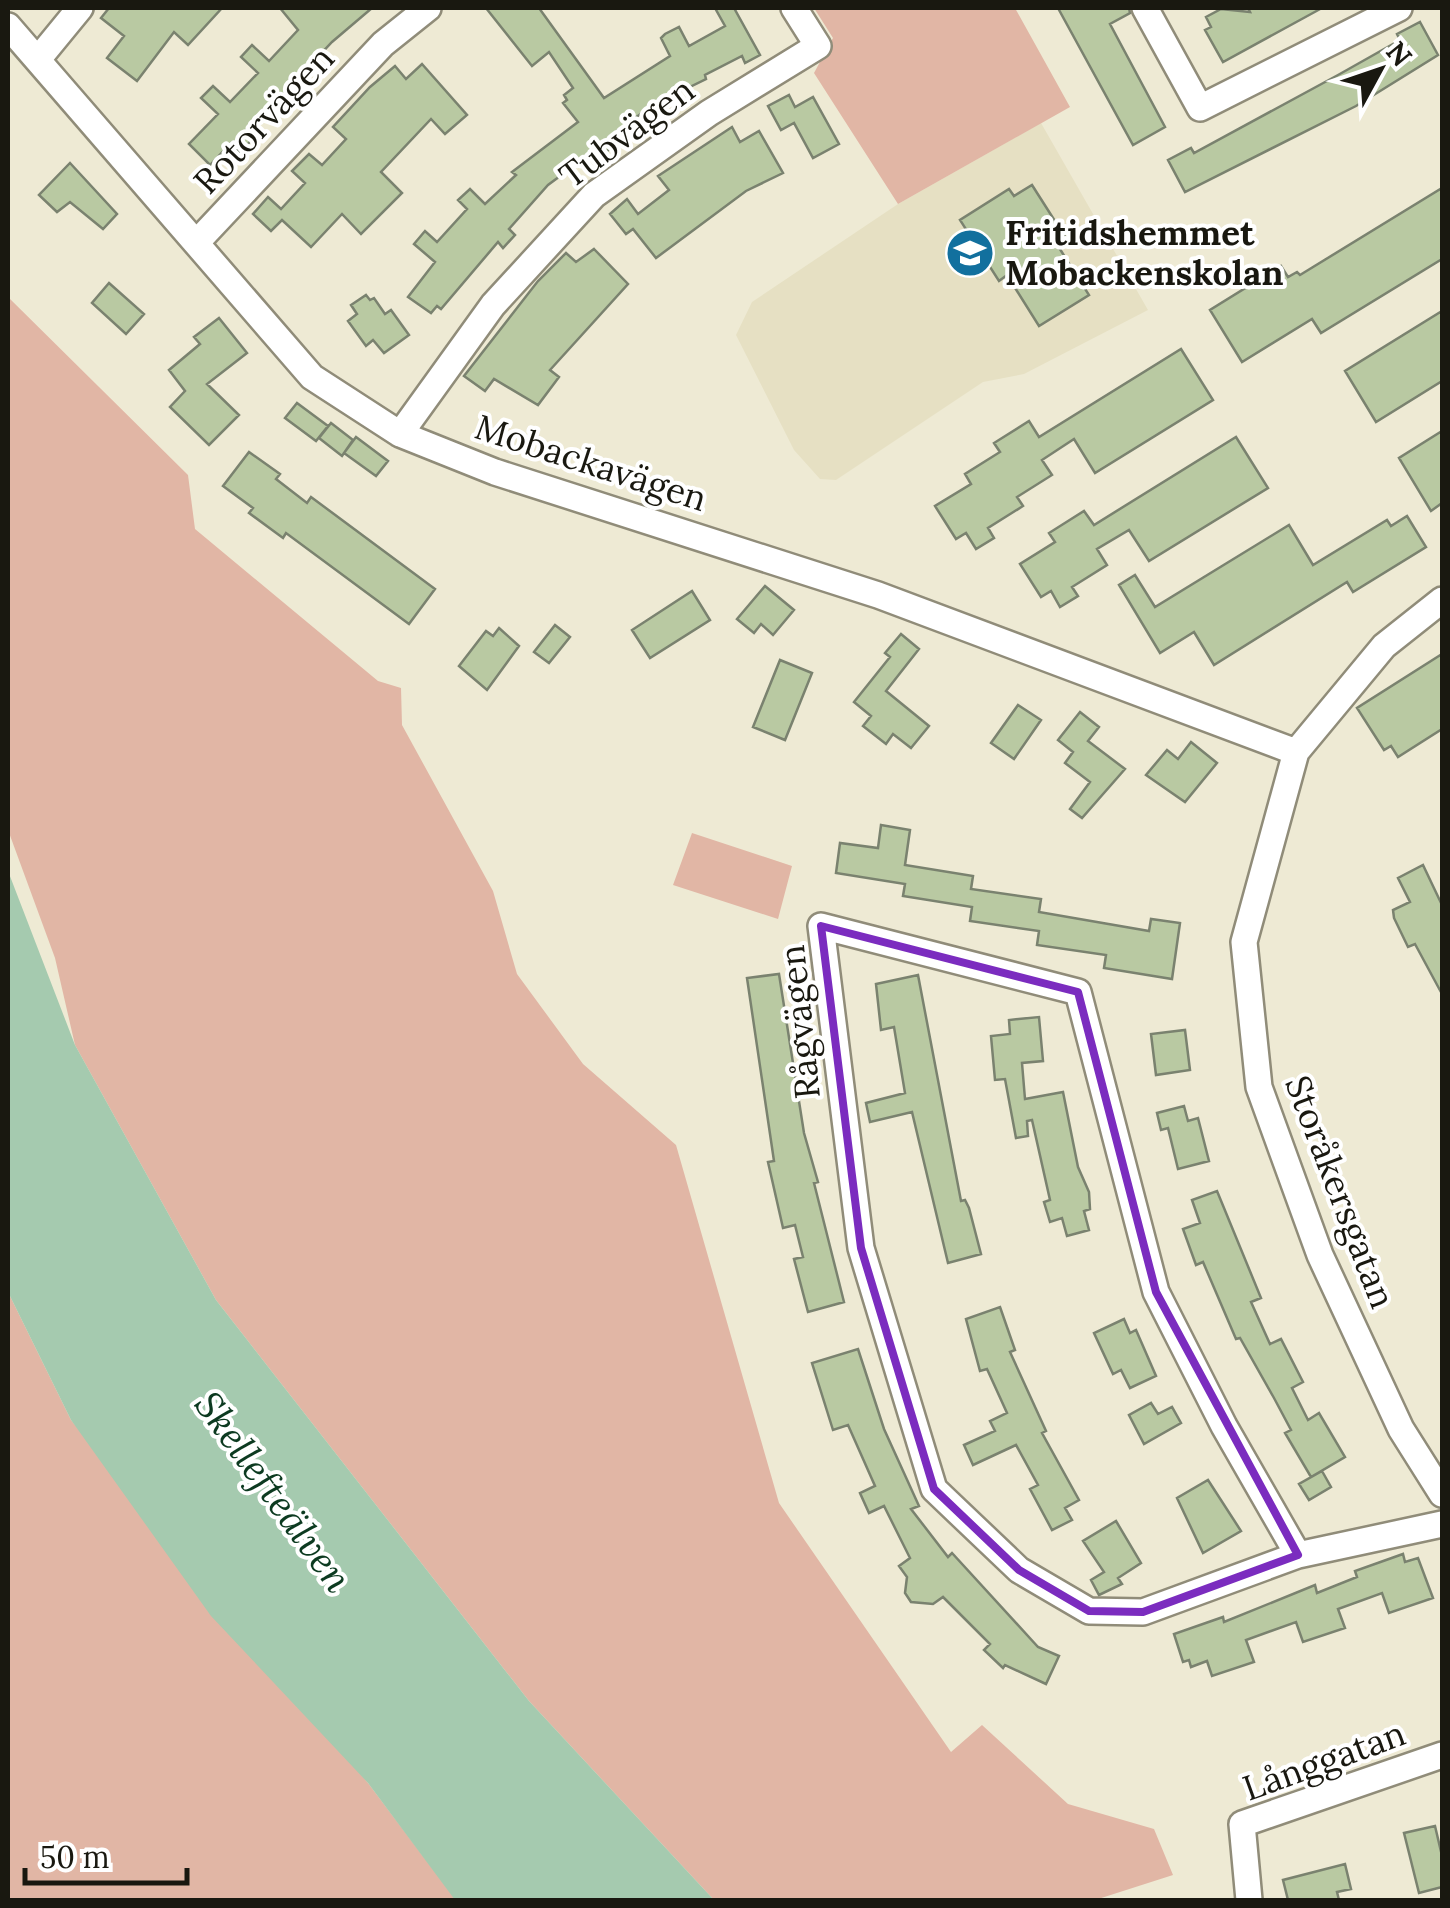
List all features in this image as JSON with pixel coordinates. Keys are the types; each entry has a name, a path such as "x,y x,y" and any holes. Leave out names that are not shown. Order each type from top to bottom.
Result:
{"street":[{"path":"39,58 80,8"},
{"name":"Rotorvägen","path":"198,242 383,44 428,8"},
{"name":"Tubvägen","path":"400,434 493,305 594,194 709,113 818,46 794,8"},
{"path":"1145,8 1200,108 1399,8"},
{"name":"Mobackavägen","path":"8,26 312,376 400,434 495,472 878,595 1296,752"},
{"name":"Storåkersgatan","path":"1442,600 1384,646 1296,752 1244,942 1259,1087 1320,1255 1401,1430 1442,1494"},
{"name":"Rågvägen","path":"1298,1555 1224,1426 1156,1292 1078,992 821,926 860,1248 934,1490 1019,1570 1089,1612 1144,1612 1298,1555 1442,1524"},
{"name":"Långgatan","path":"1249,1900 1242,1824 1442,1755"}],"highlighted area":[{"path":"821,926 1078,992 1156,1292 1298,1555 1143,1612 1089,1611 1019,1570 934,1489 861,1248"}],"shaded area":[{"path":"814,8 1015,8 1070,107 898,204 814,73 833,38"},
{"name":"Fritidshemmet Mobackenskolan","path":"1041,123 1148,310 1024,374 983,382 836,480 820,479 794,450 736,335 752,302 898,204"},
{"path":"8,297 188,475 195,529 378,681 401,688 402,725 493,891 517,974 583,1064 676,1145 779,1503 951,1752 982,1725 1068,1804 1154,1829 1173,1875 1095,1900 714,1900 529,1701 216,1300 75,1045 55,958 8,830"},
{"path":"692,833 792,866 778,919 673,885"},
{"path":"8,1292 71,1420 368,1783 456,1900 8,1900"}],"water":[{"name":"Skellefteälven","path":"8,871 75,1045 216,1300 529,1701 714,1900 455,1900 368,1783 211,1616 71,1420 8,1292"}],"building":[{"path":"109,8 222,8 188,45 174,32 137,81 107,58 124,36 101,18"},
{"path":"280,8 372,8 332,42 254,125 260,131 240,152 231,143 210,165 189,144 218,114 201,98 213,86 230,102 258,73 241,57 252,45 269,61 298,30"},
{"path":"486,8 539,8 604,98 670,56 661,38 665,34 679,27 689,46 725,26 715,8 734,8 760,55 745,63 742,56 705,75 706,79 653,105 610,136 616,144 602,155 598,148 548,185 509,229 515,235 503,248 498,242 441,309 437,306 431,313 408,297 435,262 414,244 425,231 437,242 467,209 458,200 470,189 485,204 516,175 512,172 578,122 563,103 567,100 564,95 573,88 549,52 532,66"},
{"path":"1058,8 1129,8 1130,13 1110,24 1165,127 1133,145"},
{"path":"1248,8 1322,8 1223,62 1205,30 1211,27 1206,17 1221,9 1250,12"},
{"path":"1420,22 1438,55 1356,106 1185,192 1168,160 1191,148 1194,153 1338,75 1400,40 1397,34"},
{"path":"422,64 467,115 445,134 431,119 381,172 402,193 361,234 342,214 311,247 282,220 271,231 253,214 268,197 281,209 305,183 292,171 309,154 322,165 346,139 333,127 370,87 395,66 406,79"},
{"path":"789,95 795,107 813,97 839,144 813,158 794,123 781,130 768,106"},
{"path":"732,127 740,142 759,131 783,173 746,191 656,258 633,229 626,234 610,214 627,199 638,214 669,190 658,176"},
{"path":"70,163 117,214 103,229 70,202 57,212 39,195"},
{"path":"1032,185 1067,240 1058,246 1089,295 1039,326 1007,275 999,281 960,220 1009,189 1014,196"},
{"path":"1442,188 1442,259 1321,333 1312,319 1242,362 1210,310 1281,266 1288,277 1297,272 1300,275"},
{"path":"594,249 628,284 550,370 559,377 538,405 494,379 485,391 464,376 538,281 566,253 576,262"},
{"path":"109,283 144,314 126,334 92,303"},
{"path":"366,295 370,300 374,298 385,314 391,310 409,335 384,353 373,340 366,346 348,321 357,314 351,305"},
{"path":"1442,311 1442,381 1376,422 1345,371"},
{"path":"219,318 247,353 207,384 239,415 209,445 170,407 185,391 169,370 200,344 194,337"},
{"path":"1181,349 1213,400 1095,473 1074,439 1042,460 1052,475 1017,497 1023,506 988,528 994,538 976,549 966,533 956,539 935,506 971,484 965,474 1000,452 994,443 1029,421 1039,437"},
{"path":"297,403 328,426 316,441 285,418"},
{"path":"331,423 353,440 342,456 319,438"},
{"path":"1442,431 1442,503 1431,511 1399,458"},
{"path":"356,437 388,461 376,476 344,453"},
{"path":"1236,437 1268,488 1149,561 1129,530 1097,549 1107,565 1072,587 1078,596 1060,607 1051,591 1041,597 1020,564 1055,542 1049,533 1084,511 1094,525"},
{"path":"249,452 280,474 276,479 307,503 311,497 435,589 409,624 286,533 283,538 249,513 253,508 223,486"},
{"path":"1407,516 1426,547 1353,592 1347,582 1214,665 1194,632 1160,653 1119,585 1135,575 1155,607 1289,525 1313,565 1387,520 1391,526"},
{"path":"765,586 794,610 773,635 761,624 754,633 737,619"},
{"path":"692,591 710,620 650,658 632,630"},
{"path":"555,625 570,637 549,663 534,652"},
{"path":"499,628 519,646 487,690 459,666 486,631 493,636"},
{"path":"901,634 919,649 886,691 929,726 911,748 893,734 886,744 863,726 871,716 854,702 890,657 885,653"},
{"path":"1442,654 1442,729 1398,757 1391,746 1384,750 1357,708"},
{"path":"780,660 812,673 785,740 753,727"},
{"path":"1018,705 1041,720 1014,759 991,743"},
{"path":"1080,712 1099,727 1088,741 1125,769 1082,818 1070,809 1090,782 1065,763 1073,752 1058,740"},
{"path":"1191,742 1217,763 1185,802 1146,775 1167,750 1178,759"},
{"path":"881,825 910,830 905,865 973,876 971,889 1041,899 1039,912 1149,931 1151,919 1180,923 1172,979 1104,968 1106,955 1037,945 1039,931 970,921 972,907 903,896 905,884 836,873 840,843 878,848"},
{"path":"1423,865 1442,905 1442,994 1415,944 1408,947 1394,918 1393,910 1410,902 1398,878"},
{"path":"779,974 804,1133 844,1302 808,1312 794,1259 803,1257 795,1225 783,1228 768,1162 774,1161 747,978"},
{"path":"918,975 961,1201 965,1200 969,1208 981,1254 948,1263 912,1112 870,1122 866,1103 905,1093 894,1027 881,1030 876,984"},
{"path":"1039,1017 1043,1061 1022,1063 1025,1099 1063,1092 1078,1167 1089,1192 1090,1209 1084,1211 1089,1230 1067,1236 1062,1218 1050,1222 1044,1202 1050,1200 1032,1120 1027,1121 1028,1136 1016,1138 1005,1079 995,1080 991,1036 1010,1034 1009,1020"},
{"path":"1185,1030 1190,1070 1156,1075 1151,1034"},
{"path":"1184,1106 1188,1121 1198,1118 1209,1161 1178,1169 1168,1128 1161,1130 1157,1113"},
{"path":"1217,1191 1261,1298 1251,1302 1270,1344 1281,1339 1303,1382 1292,1388 1308,1420 1319,1413 1345,1457 1311,1477 1285,1433 1291,1430 1274,1398 1240,1338 1236,1339 1203,1262 1196,1265 1183,1229 1200,1223 1192,1200"},
{"path":"1000,1307 1015,1350 1010,1352 1046,1431 1042,1433 1079,1500 1065,1508 1072,1520 1052,1530 1030,1489 1038,1485 1016,1445 973,1465 964,1445 995,1431 990,1421 1007,1413 987,1369 980,1371 966,1319"},
{"path":"1124,1319 1130,1333 1136,1330 1156,1376 1130,1388 1121,1370 1113,1374 1094,1333"},
{"path":"858,1349 884,1429 919,1506 911,1509 948,1557 952,1553 1038,1647 1059,1656 1046,1684 1005,1665 1003,1668 984,1650 990,1644 943,1597 933,1604 911,1602 905,1593 907,1577 899,1566 910,1558 884,1506 869,1513 860,1493 875,1486 848,1425 833,1430 812,1363"},
{"path":"1151,1403 1158,1414 1172,1407 1181,1423 1144,1444 1129,1415"},
{"path":"1322,1471 1331,1487 1309,1500 1299,1484"},
{"path":"1208,1480 1241,1531 1203,1553 1177,1498"},
{"path":"1116,1521 1141,1563 1118,1578 1122,1584 1099,1595 1091,1580 1104,1572 1083,1541"},
{"path":"1403,1554 1405,1562 1418,1558 1433,1598 1389,1613 1382,1593 1338,1609 1345,1628 1303,1642 1296,1622 1246,1640 1254,1662 1212,1676 1207,1661 1191,1667 1189,1660 1183,1662 1174,1634 1223,1617 1224,1622 1315,1585 1317,1593 1357,1577 1355,1571"},
{"path":"1435,1826 1442,1856 1442,1887 1419,1893 1404,1833"},
{"path":"1345,1864 1351,1889 1337,1892 1339,1900 1288,1900 1283,1880"}],"place":[{"name":"Fritidshemmet Mobackenskolan","path":"970,253"}]}
